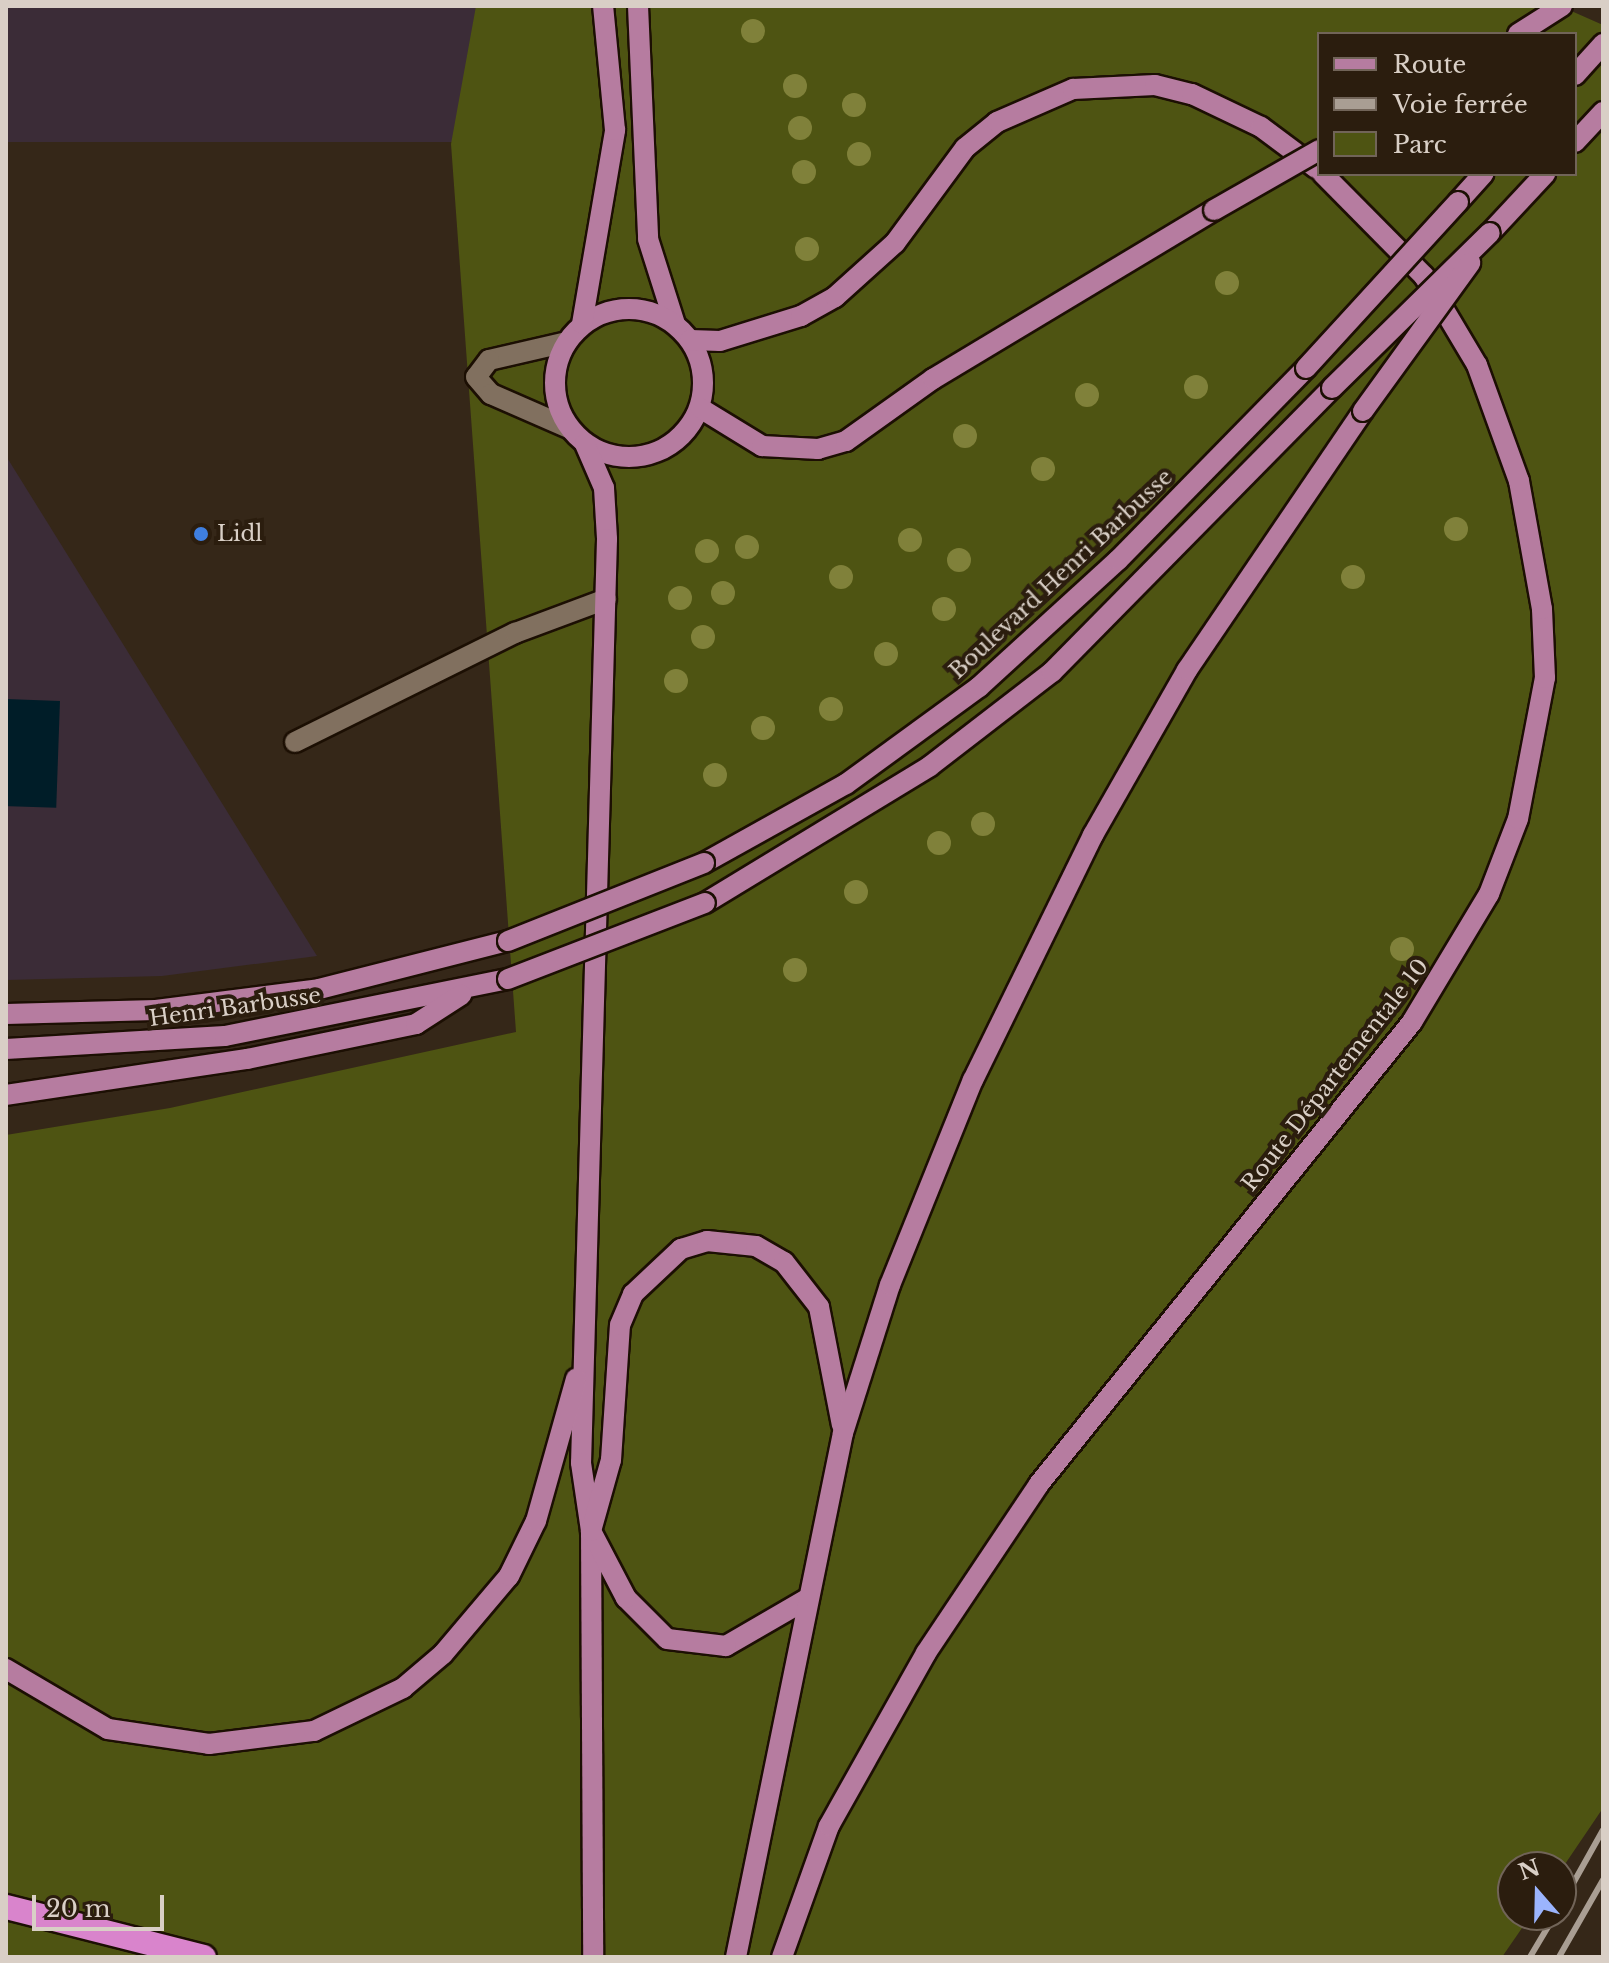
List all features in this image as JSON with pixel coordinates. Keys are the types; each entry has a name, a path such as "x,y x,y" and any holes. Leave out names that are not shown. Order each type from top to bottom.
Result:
{"highway":[{"path":"6,1907 204,1957"}],"main road":[{"path":"593,1957 591,1531 581,1463 606,599 604,488 585,444 569,428 554,385 567,342 582,324 615,130 603,6"},
{"path":"585,444 638,458 686,432 700,408 704,385 690,340 675,324 648,239 638,6"},
{"path":"1521,32 1562,6"},
{"path":"1577,73 1603,44"},
{"name":"Route Départementale 10","path":"690,340 720,341 801,316 835,297 895,243 965,148 997,122 1073,89 1155,85 1192,94 1261,127 1317,169"},
{"path":"1577,140 1603,112"},
{"path":"700,408 762,446 818,449 846,441 933,379 1317,151"},
{"name":"Route Départementale 10","path":"782,1957 829,1826 926,1653 1039,1484 1412,1022 1489,894 1536,749 1545,678 1542,609 1519,481 1477,365 1424,276 1325,176"},
{"name":"Boulevard Henri Barbusse","path":"319,989 508,941 704,863 846,784 979,687 1118,560 1306,368 1481,176"},
{"path":"6,1095 247,1059 416,1024 468,991 508,979 705,903 930,766 1052,672 1543,176"},
{"path":"736,1957 843,1433 890,1285 973,1080 1093,835 1195,658 1363,411 1490,233"},
{"path":"582,324 628,308 675,324"},
{"name":"Henri Barbusse","path":"6,1014 156,1010 319,989"},
{"name":"Henri Barbusse","path":"6,1049 225,1036 468,991"},
{"path":"807,1599 726,1646 667,1639 645,1624 591,1531 611,1460 620,1325 652,1269 681,1249 732,1241 784,1262 819,1307 843,1433"},
{"path":"6,1669 108,1729 209,1744 314,1731 403,1688 443,1654 509,1576 536,1521 585,1348"}],"lane":[{"path":"567,342 489,360 476,377 491,394 569,428"},
{"path":"295,742 501,640 606,599"}],"shaded area":[{"path":"6,6 476,6 476,142 6,142"},
{"path":"6,456 317,956 162,976 6,980"}],"green space":[{"path":"476,6 1560,6 1603,25 1603,1808 1574,1851 1497,1851 1497,1931 1520,1931 1502,1957 6,1956 6,1135 170,1108 516,1032 451,144"}],"water":[{"path":"6,699 60,701 56,808 6,806"}],"railway":[{"path":"1577,1876 1603,1830"},
{"path":"1559,1957 1603,1880"},
{"path":"1530,1957 1545,1931"}],"place":[{"name":"Lidl","path":"201,534"}]}
